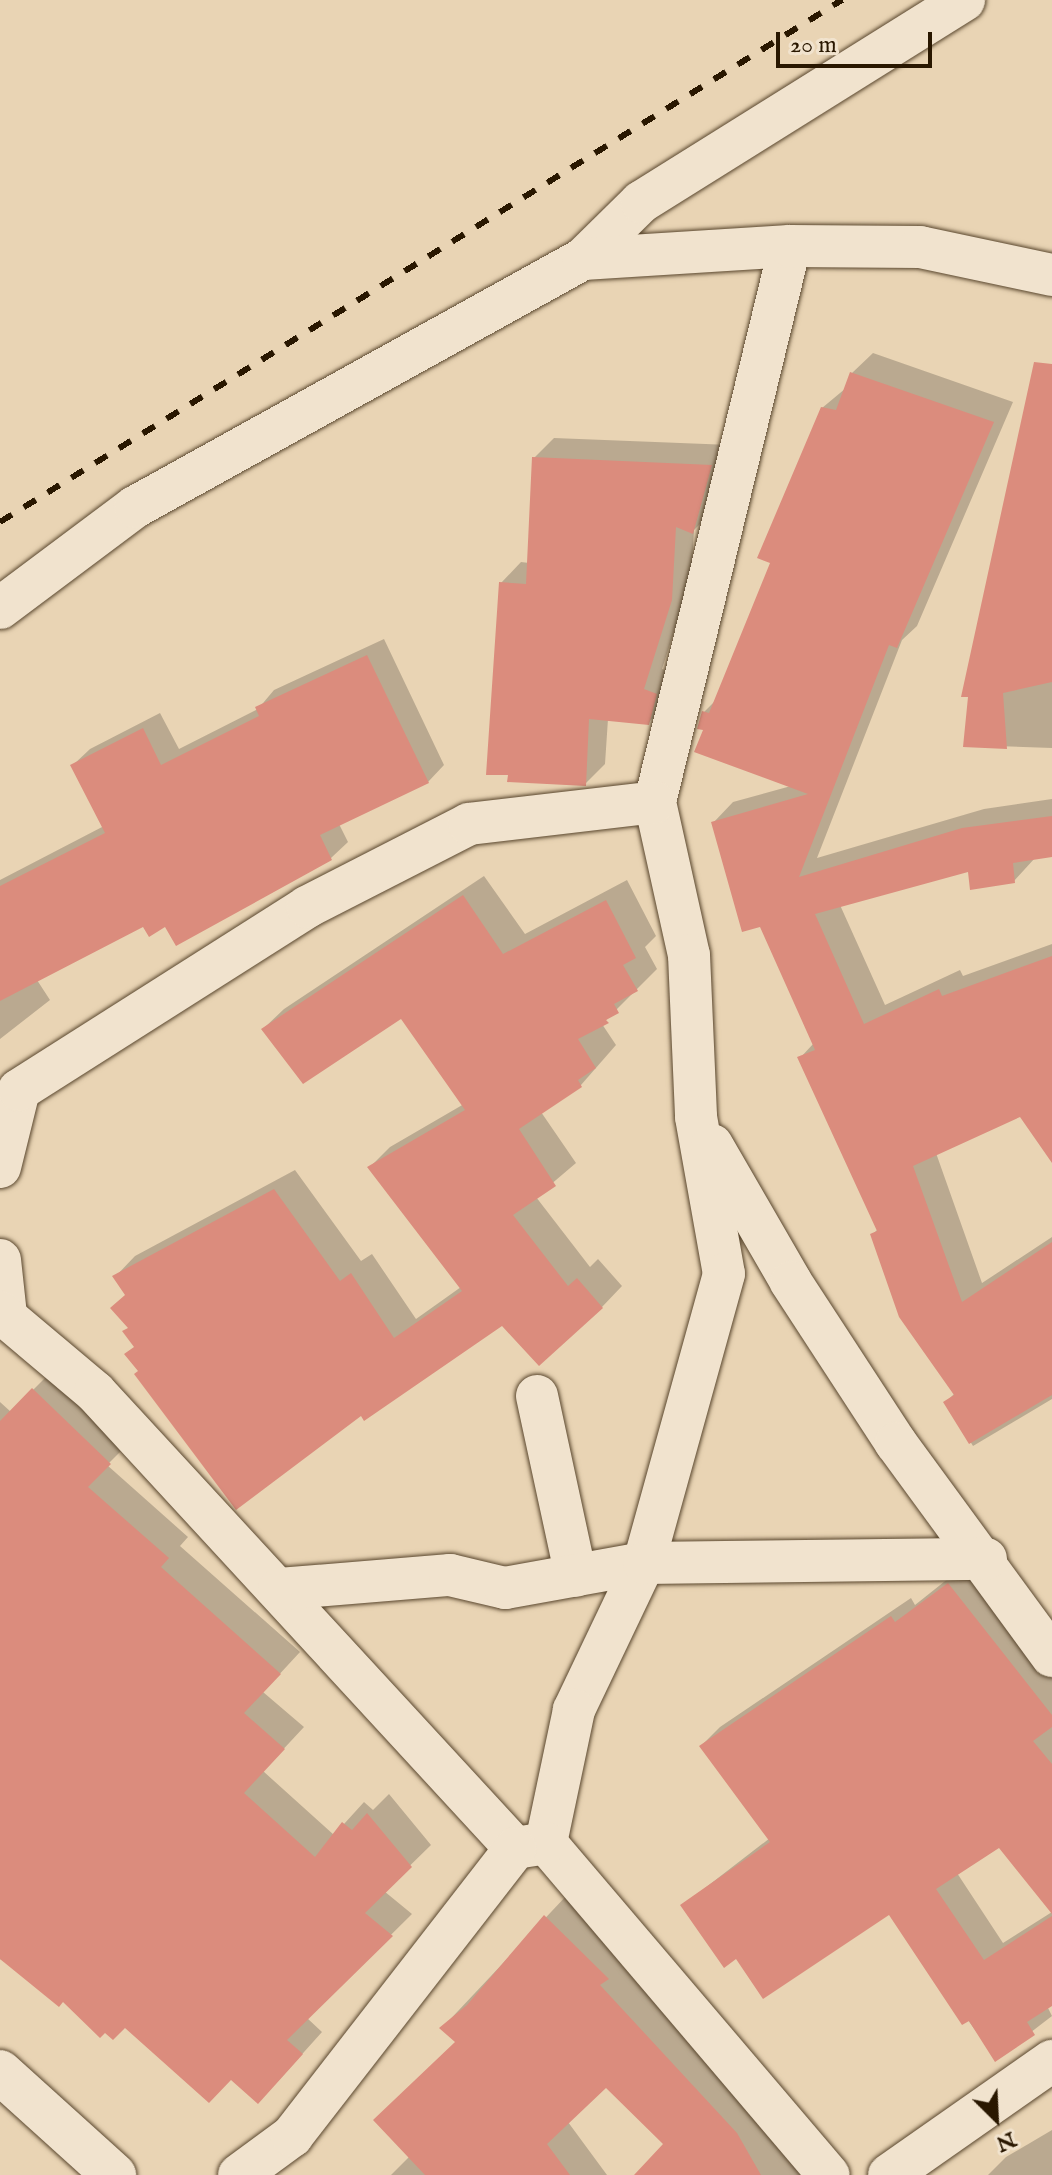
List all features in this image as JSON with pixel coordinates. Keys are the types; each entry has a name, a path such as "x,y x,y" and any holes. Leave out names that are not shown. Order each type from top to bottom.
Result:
{"street":[{"path":"0,608 135,507 583,259 641,202 964,0"},
{"path":"583,259 790,246 920,247 1052,275"},
{"path":"239,2175 292,2136 531,1846 574,1710 644,1563 724,1274 696,1117 689,955 655,802 790,246"},
{"path":"0,1167 19,1090 307,907 469,824 655,802"},
{"path":"696,1117 831,1344 896,1443 986,1559 1052,1656"},
{"path":"0,1260 3,1314 95,1392 279,1589 531,1846 829,2175"},
{"path":"537,1396 576,1576"},
{"path":"279,1589 450,1575 505,1588 644,1563 986,1559"},
{"path":"889,2175 1052,2061"},
{"path":"0,2072 114,2175"}],"building":[{"path":"1034,362 1052,364 1052,682 1003,693 1007,749 963,747 968,697 961,697"},
{"path":"850,372 994,422 897,648 889,645 799,877 962,828 1052,816 1052,857 1013,863 1015,883 970,890 968,872 815,914 864,1024 939,989 942,996 1052,956 1052,1163 1020,1117 913,1166 962,1302 1052,1242 1052,1395 969,1444 943,1402 954,1395 899,1317 870,1234 877,1231 797,1057 815,1050 760,927 742,932 711,822 808,794 694,752 703,730 697,729 702,711 709,713 770,563 757,558 821,407 836,410"},
{"path":"532,457 712,465 693,534 676,527 672,600 644,689 657,694 649,725 589,719 586,786 507,782 508,775 486,775 499,582 526,584"},
{"path":"367,655 429,783 320,835 332,860 176,946 165,927 149,937 143,927 0,1001 0,886 105,833 70,765 143,728 161,765 259,716 255,707"},
{"path":"463,895 503,954 606,900 636,958 623,965 638,991 614,1004 619,1013 606,1020 609,1023 578,1039 596,1068 578,1080 582,1087 519,1129 556,1186 513,1215 568,1286 577,1278 603,1308 539,1366 502,1326 364,1421 361,1416 236,1510 134,1374 138,1371 124,1354 134,1347 122,1331 128,1328 110,1308 125,1295 112,1276 274,1189 340,1281 351,1273 394,1338 462,1291 367,1167 465,1110 401,1019 303,1084 261,1029"},
{"path":"32,1388 111,1464 88,1487 169,1558 161,1567 281,1674 244,1713 285,1749 244,1793 315,1857 342,1822 352,1830 367,1813 412,1867 365,1913 393,1936 287,2040 303,2054 258,2104 231,2080 209,2103 125,2028 113,2040 105,2033 100,2038 63,2002 59,2007 0,1959 0,1421"},
{"path":"948,1583 1052,1715 1052,1727 1033,1741 1052,1764 1052,1914 999,1848 936,1889 984,1960 1052,1916 1052,2006 1027,2022 1035,2035 995,2062 969,2021 962,2025 889,1915 763,1999 736,1959 724,1968 680,1905 770,1842 699,1746 891,1616 895,1622"},
{"path":"544,1915 609,1979 600,1985 737,2133 761,2175 634,2175 663,2144 606,2088 547,2144 570,2175 425,2175 373,2120 455,2042 439,2028 467,2005"}],"railway":[{"path":"0,522 842,0"}]}
